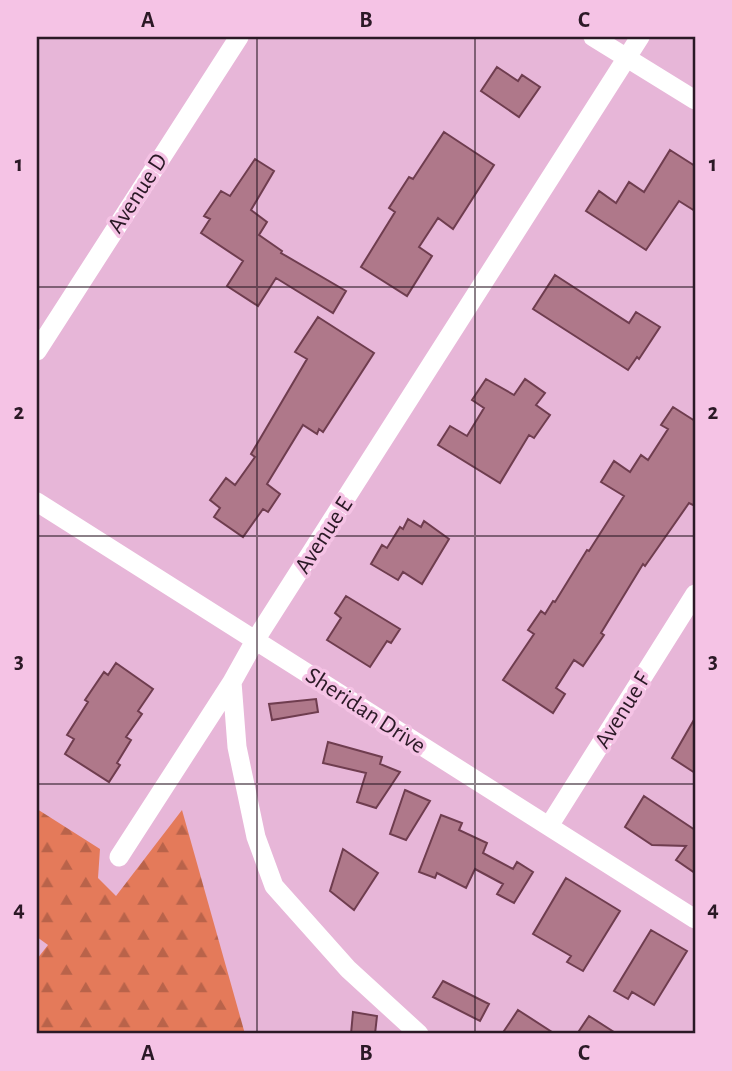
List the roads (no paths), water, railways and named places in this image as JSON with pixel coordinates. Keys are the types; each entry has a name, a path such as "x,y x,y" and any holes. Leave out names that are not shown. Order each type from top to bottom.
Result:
{"street":[{"name":"Avenue D","path":"37,351 239,37"},
{"path":"593,37 695,100"},
{"name":"Avenue E","path":"120,857 640,37"},
{"name":"Sheridan Drive","path":"37,502 695,919"},
{"name":"Avenue F","path":"549,826 695,594"},
{"path":"232,682 237,747 249,809 274,886 348,968 419,1034"}]}
